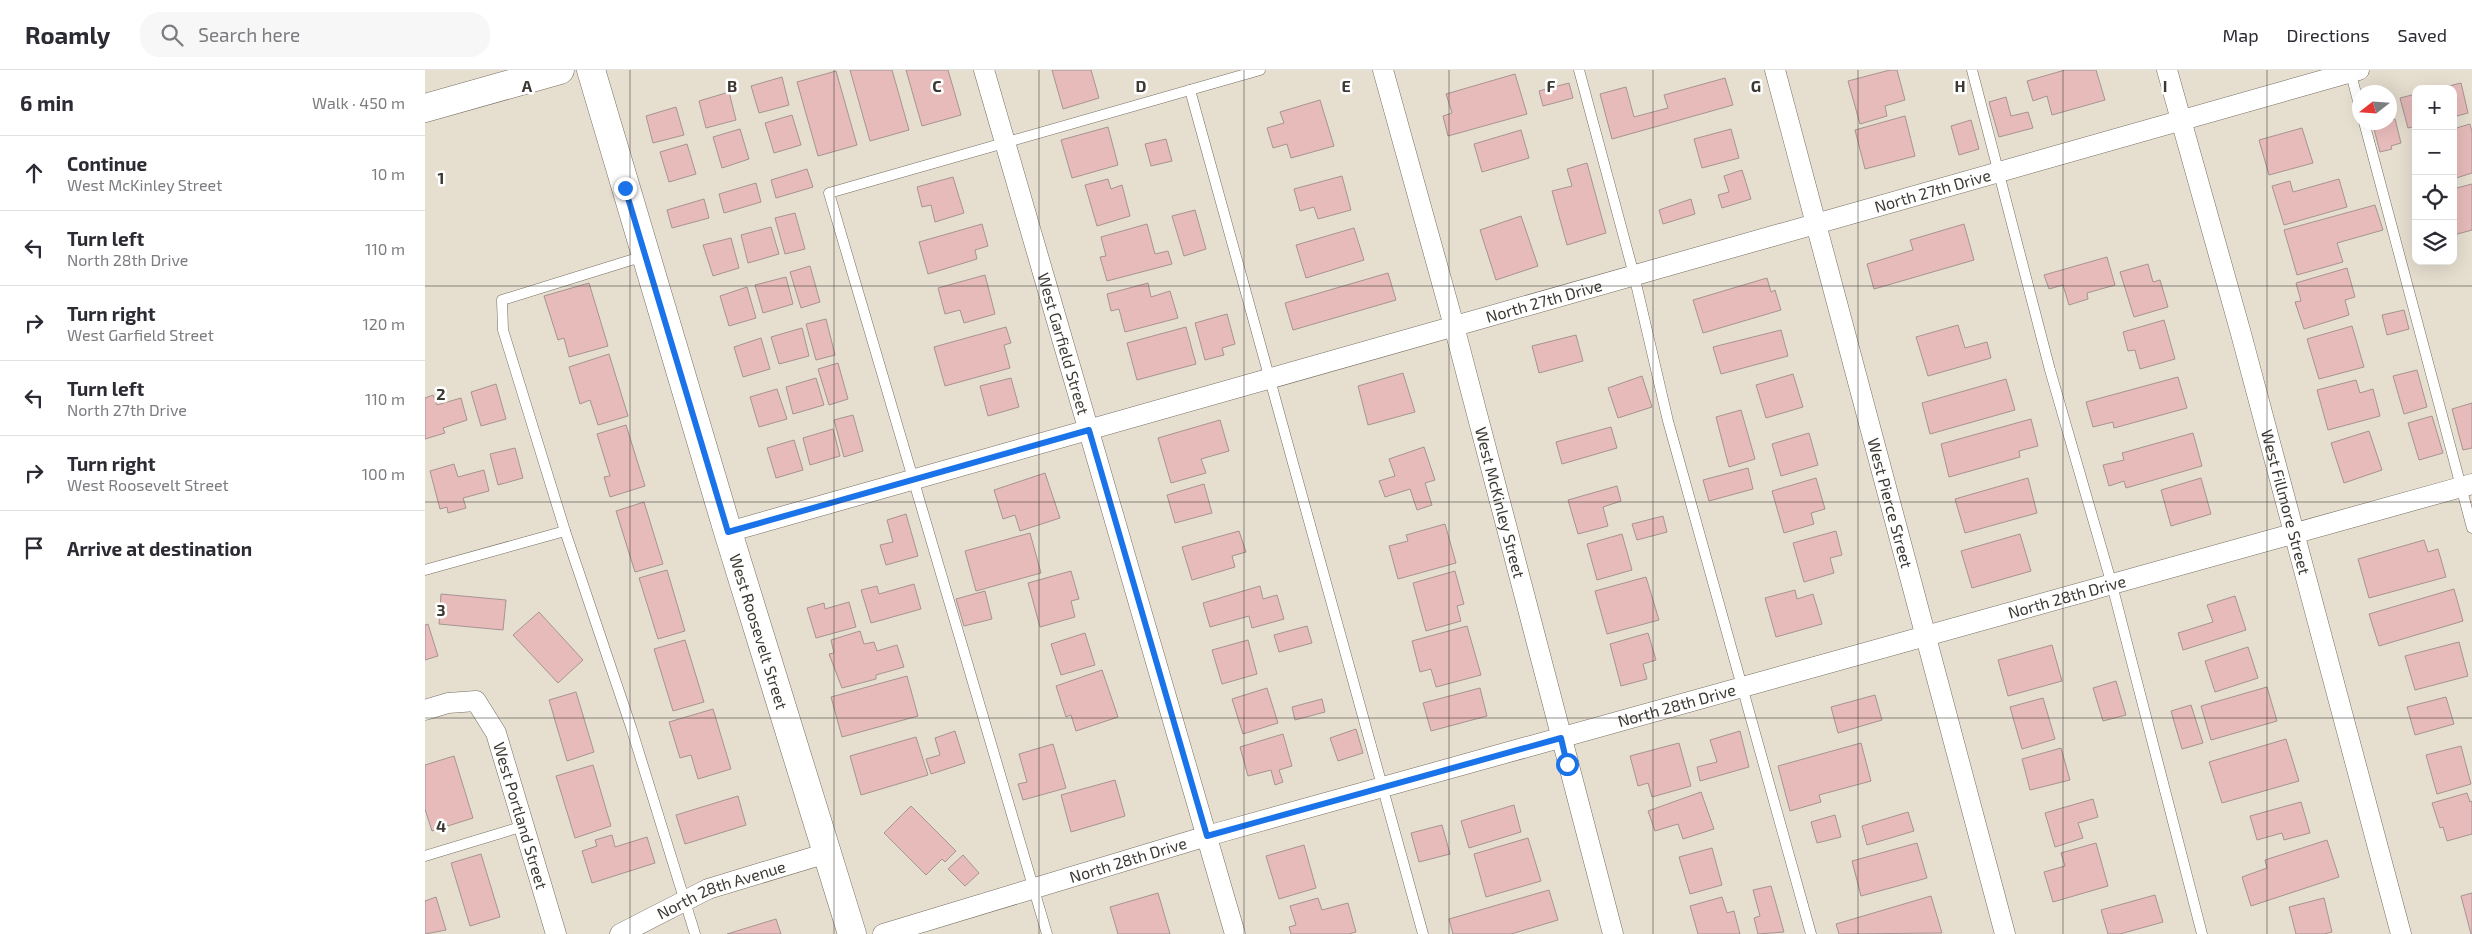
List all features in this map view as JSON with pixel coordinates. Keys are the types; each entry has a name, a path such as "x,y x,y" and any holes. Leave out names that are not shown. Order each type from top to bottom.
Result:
{"street":[{"path":"425,108 559,70"},
{"name":"West Roosevelt Street","path":"591,70 728,532 852,934"},
{"name":"West Garfield Street","path":"984,70 1235,934"},
{"name":"West McKinley Street","path":"1383,70 1454,326 1613,934"},
{"name":"West Pierce Street","path":"1775,70 2005,934"},
{"name":"West Fillmore Street","path":"2167,70 2401,934"},
{"name":"North 27th Drive","path":"728,532 2353,71"},
{"name":"North 28th Drive","path":"883,934 1207,836 2467,486"},
{"name":"West Portland Street","path":"425,710 447,703 476,701 496,734 556,934"},
{"name":"North 28th Avenue","path":"620,934 684,900 736,879 827,853"}],"lane":[{"path":"1047,934 829,193 1260,70"},
{"path":"1579,70 1634,275 1668,420 1811,934"},
{"path":"1972,70 2050,370 2112,586 2202,934"},
{"path":"2353,71 2355,85"},
{"path":"1190,90 1271,378 1381,788 1423,934"},
{"path":"2366,130 2467,486 2472,528"},
{"path":"645,255 502,300 503,330 565,531 631,727 695,934"},
{"path":"425,570 565,531"},
{"path":"425,856 524,826"}],"building":[{"path":"850,70 892,70 909,130 870,141"},
{"path":"906,70 948,70 961,115 922,126"},
{"path":"1052,70 1091,70 1099,98 1063,109"},
{"path":"1890,70 1897,70 1905,100 1885,106 1887,116 1860,124 1848,81"},
{"path":"2065,70 2096,70 2105,100 2052,115 2047,96 2033,101 2027,81"},
{"path":"836,71 857,145 818,156 797,82"},
{"path":"1515,74 1527,114 1448,136 1443,116 1452,113 1446,94"},
{"path":"782,77 789,105 759,113 751,86"},
{"path":"1725,78 1733,105 1612,139 1600,94 1626,87 1634,117 1668,108 1664,95"},
{"path":"1569,83 1573,98 1543,106 1539,91"},
{"path":"2461,83 2468,113 2457,116 2457,85 2453,85"},
{"path":"729,92 736,120 706,128 699,101"},
{"path":"2412,95 2412,127 2408,128 2400,98"},
{"path":"2006,97 2011,116 2028,112 2033,128 1999,137 1989,102"},
{"path":"1320,100 1334,146 1291,158 1287,144 1273,148 1267,128 1284,123 1280,112"},
{"path":"676,107 684,135 653,143 646,116"},
{"path":"792,115 801,145 774,153 765,123"},
{"path":"1905,116 1915,156 1865,169 1855,130"},
{"path":"1971,120 1979,149 1959,155 1951,126"},
{"path":"2470,124 2472,132 2472,173 2457,178 2457,130 2457,128"},
{"path":"1108,127 1118,165 1072,178 1061,140"},
{"path":"2397,127 2401,143 2391,146 2392,149 2380,152 2374,130 2397,130"},
{"path":"2302,128 2313,163 2269,175 2259,140"},
{"path":"740,129 749,159 722,168 713,137"},
{"path":"1731,129 1739,158 1702,168 1694,139"},
{"path":"1521,130 1529,158 1482,172 1474,144"},
{"path":"1166,139 1172,161 1151,166 1145,144"},
{"path":"687,144 696,174 669,182 660,152"},
{"path":"1587,163 1606,233 1567,245 1552,191 1572,186 1567,169"},
{"path":"807,169 813,187 776,198 771,180"},
{"path":"1742,170 1751,199 1722,208 1718,195 1729,192 1724,176"},
{"path":"1342,176 1351,210 1318,219 1314,207 1300,211 1294,189"},
{"path":"953,177 964,213 935,222 931,205 922,207 917,187"},
{"path":"1108,179 1111,189 1122,185 1130,216 1097,226 1085,185"},
{"path":"2339,179 2347,207 2284,225 2272,186 2290,181 2293,192"},
{"path":"756,183 761,202 724,213 719,194"},
{"path":"2472,184 2472,230 2457,234 2457,220 2457,188"},
{"path":"704,199 709,218 672,228 667,210"},
{"path":"1691,199 1695,214 1663,224 1659,210"},
{"path":"2375,205 2383,230 2337,243 2343,262 2297,275 2284,230"},
{"path":"1195,210 1206,249 1184,256 1172,216"},
{"path":"795,213 805,249 785,254 775,218"},
{"path":"1521,216 1538,266 1496,280 1480,230"},
{"path":"982,224 988,246 975,250 977,259 928,274 919,242"},
{"path":"1147,224 1155,254 1168,251 1172,264 1107,281 1100,257 1106,256 1101,237"},
{"path":"1964,224 1974,260 1874,289 1867,264 1913,250 1910,240"},
{"path":"771,227 779,254 748,263 741,235"},
{"path":"1354,228 1364,260 1306,278 1296,245"},
{"path":"731,238 739,268 713,276 703,245"},
{"path":"2107,257 2115,285 2087,293 2088,299 2069,305 2063,285 2049,289 2044,275"},
{"path":"2148,264 2153,282 2160,280 2168,307 2134,317 2120,272"},
{"path":"810,266 820,302 801,308 790,272"},
{"path":"2347,268 2355,297 2345,300 2349,315 2304,329 2295,302 2301,301 2296,283"},
{"path":"1388,273 1396,300 1293,330 1285,303"},
{"path":"985,275 995,314 964,323 960,310 945,314 938,288"},
{"path":"786,277 793,304 763,313 755,285"},
{"path":"1767,278 1771,292 1775,290 1781,310 1703,333 1693,300"},
{"path":"589,283 608,346 569,357 564,338 558,340 544,296"},
{"path":"1148,283 1151,297 1170,291 1178,318 1125,332 1119,309 1111,311 1107,294"},
{"path":"747,287 756,318 729,326 720,296"},
{"path":"2404,310 2409,329 2387,335 2382,315"},
{"path":"1227,314 1235,344 1222,348 1224,355 1205,360 1195,323"},
{"path":"826,319 835,355 816,360 806,324"},
{"path":"2164,320 2175,359 2140,369 2135,350 2128,351 2123,332"},
{"path":"1958,325 1965,348 1987,342 1991,358 1928,376 1916,337"},
{"path":"2352,326 2364,367 2319,379 2307,339"},
{"path":"1006,327 1011,343 1004,345 1010,368 945,386 934,347"},
{"path":"1186,327 1196,364 1137,380 1127,343"},
{"path":"802,328 809,356 779,364 771,337"},
{"path":"1781,330 1788,356 1721,374 1713,347"},
{"path":"1576,335 1583,361 1539,373 1532,346"},
{"path":"761,338 770,369 743,377 734,347"},
{"path":"609,354 628,416 598,425 590,400 580,404 569,367"},
{"path":"838,363 848,399 829,405 818,369"},
{"path":"2417,370 2427,407 2404,414 2393,376"},
{"path":"1403,373 1415,412 1368,425 1358,386"},
{"path":"1793,374 1803,407 1766,418 1756,385"},
{"path":"1642,376 1652,407 1618,418 1608,388"},
{"path":"2178,377 2187,408 2114,428 2113,422 2093,427 2086,402"},
{"path":"816,378 824,405 793,414 786,387"},
{"path":"1011,378 1019,407 988,416 980,386"},
{"path":"2006,379 2015,410 1930,434 1922,403"},
{"path":"2356,380 2360,393 2373,389 2380,416 2328,430 2317,390"},
{"path":"496,384 506,419 481,426 471,392"},
{"path":"777,389 787,419 759,427 750,397"},
{"path":"433,395 437,405 461,398 467,420 443,428 445,433 425,439 425,398"},
{"path":"2472,403 2472,448 2463,450 2452,409"},
{"path":"1741,410 1755,459 1729,467 1716,417"},
{"path":"853,415 863,451 844,457 834,420"},
{"path":"2432,416 2443,453 2419,460 2408,423"},
{"path":"2031,419 2038,446 2019,451 2020,457 1949,477 1941,444"},
{"path":"1220,420 1229,451 1201,459 1206,473 1171,483 1158,438"},
{"path":"626,425 645,486 610,497 604,477 610,476 597,434"},
{"path":"1611,427 1617,448 1562,464 1556,442"},
{"path":"833,429 840,456 810,465 803,438"},
{"path":"2369,431 2382,470 2344,483 2331,443"},
{"path":"1809,433 1818,465 1781,476 1772,444"},
{"path":"2193,433 2202,466 2126,488 2124,481 2109,486 2103,465 2124,460 2122,453"},
{"path":"794,440 803,470 776,478 767,448"},
{"path":"1424,447 1435,480 1425,483 1432,505 1417,510 1410,489 1385,497 1379,481 1395,476 1389,459"},
{"path":"515,448 523,478 498,485 490,454"},
{"path":"454,464 458,477 484,470 489,491 463,498 466,508 448,513 447,507 440,509 430,471"},
{"path":"1748,468 1753,489 1709,501 1703,480"},
{"path":"1045,473 1060,518 1020,531 1015,515 1003,519 994,490"},
{"path":"1816,478 1825,509 1811,513 1814,524 1784,533 1772,491"},
{"path":"2028,478 2037,513 1965,533 1955,499"},
{"path":"2201,478 2211,514 2171,526 2161,490"},
{"path":"1204,484 1212,513 1175,523 1167,495"},
{"path":"1617,486 1621,501 1603,507 1608,526 1578,534 1568,500"},
{"path":"644,502 663,564 635,572 616,511"},
{"path":"906,514 918,556 886,565 880,545 893,542 887,520"},
{"path":"1663,516 1667,532 1637,540 1632,524"},
{"path":"1445,524 1456,563 1398,579 1389,546 1408,541 1406,535"},
{"path":"1239,531 1246,552 1232,556 1235,567 1192,580 1182,547"},
{"path":"1836,531 1842,555 1830,558 1834,573 1804,582 1793,543"},
{"path":"1030,533 1041,573 976,591 965,551"},
{"path":"1622,534 1632,570 1597,580 1587,544"},
{"path":"2020,534 2031,571 1972,588 1961,551"},
{"path":"2424,540 2428,552 2438,549 2446,577 2369,598 2358,559"},
{"path":"667,570 685,631 658,639 639,578"},
{"path":"1071,571 1079,599 1071,601 1075,617 1040,627 1028,583"},
{"path":"1455,571 1464,604 1457,606 1461,621 1426,631 1413,583"},
{"path":"1646,577 1659,620 1607,634 1595,591"},
{"path":"914,584 921,609 871,623 861,590 877,586 879,594"},
{"path":"1260,586 1263,599 1277,595 1284,619 1252,628 1249,616 1210,627 1203,603"},
{"path":"2454,589 2463,621 2379,646 2369,614"},
{"path":"1795,590 1797,599 1813,594 1822,624 1776,637 1765,598"},
{"path":"985,591 992,619 964,626 956,599"},
{"path":"441,594 506,600 503,630 439,624"},
{"path":"2235,596 2246,630 2183,650 2178,633 2213,622 2207,605"},
{"path":"849,602 856,627 816,638 807,608 824,603 825,609"},
{"path":"539,612 583,660 558,683 513,635"},
{"path":"428,624 438,656 425,660 425,625"},
{"path":"1307,626 1312,643 1279,652 1274,635"},
{"path":"1467,626 1481,675 1436,687 1431,669 1420,672 1412,641"},
{"path":"860,631 864,644 874,642 877,651 897,645 904,667 876,675 876,679 842,688 829,654 834,653 831,640"},
{"path":"1085,633 1095,665 1061,675 1051,644"},
{"path":"1648,633 1656,660 1643,664 1647,679 1621,686 1610,644"},
{"path":"685,640 704,702 673,711 654,649"},
{"path":"1248,640 1257,674 1222,684 1212,650"},
{"path":"2459,642 2468,676 2415,690 2405,656"},
{"path":"2052,645 2062,681 2008,696 1998,660"},
{"path":"2248,647 2258,678 2215,692 2205,661"},
{"path":"1102,670 1118,717 1076,731 1071,715 1066,717 1056,686"},
{"path":"907,676 918,716 842,737 831,697"},
{"path":"2116,681 2126,715 2103,721 2093,688"},
{"path":"2267,687 2277,721 2211,740 2201,706"},
{"path":"1267,688 1278,723 1243,734 1232,699"},
{"path":"1480,688 1487,716 1431,731 1423,703"},
{"path":"576,692 594,752 567,761 549,700"},
{"path":"1875,695 1882,720 1838,733 1831,707"},
{"path":"2446,697 2454,724 2415,735 2407,707"},
{"path":"2043,698 2055,739 2022,749 2010,707"},
{"path":"1322,699 1325,712 1295,720 1292,707"},
{"path":"2191,705 2203,743 2182,749 2171,711"},
{"path":"713,709 731,769 698,779 691,755 680,758 669,722"},
{"path":"1356,729 1363,753 1338,761 1330,738"},
{"path":"955,731 965,763 931,774 926,759 940,755 935,738"},
{"path":"1740,731 1749,767 1700,781 1697,767 1717,762 1710,740"},
{"path":"1283,734 1292,766 1279,770 1283,782 1275,785 1271,770 1248,776 1240,747"},
{"path":"916,737 928,775 861,795 850,756"},
{"path":"2286,739 2299,781 2222,803 2209,762"},
{"path":"1679,743 1691,786 1652,797 1648,783 1638,786 1630,756"},
{"path":"1861,743 1871,781 1819,795 1821,802 1790,811 1778,766"},
{"path":"1053,744 1066,788 1023,800 1018,784 1027,782 1019,754"},
{"path":"2461,746 2471,784 2437,794 2426,755"},
{"path":"2061,748 2070,780 2030,790 2022,759"},
{"path":"454,756 473,818 432,831 425,809 425,765"},
{"path":"593,765 611,826 575,838 556,776"},
{"path":"1115,780 1125,816 1071,832 1061,795"},
{"path":"1701,792 1714,829 1683,839 1678,824 1655,831 1648,811"},
{"path":"2467,793 2470,802 2472,801 2472,834 2447,841 2443,827 2440,828 2432,803"},
{"path":"738,796 746,825 685,844 676,815"},
{"path":"2093,799 2098,817 2078,823 2083,838 2055,847 2045,813"},
{"path":"2301,802 2310,833 2284,840 2282,833 2257,840 2250,816"},
{"path":"1514,805 1521,832 1469,848 1461,821"},
{"path":"911,806 956,851 945,862 942,859 926,875 884,833"},
{"path":"1908,812 1914,831 1867,845 1862,826"},
{"path":"1835,815 1841,837 1817,843 1811,822"},
{"path":"1442,825 1450,854 1419,862 1411,833"},
{"path":"612,835 615,847 647,837 655,863 592,883 582,851 597,846 595,840"},
{"path":"1528,838 1541,881 1486,897 1474,854"},
{"path":"2327,840 2339,877 2251,906 2242,877 2267,868 2265,860"},
{"path":"1917,843 1927,878 1861,896 1852,861"},
{"path":"2096,843 2108,886 2053,902 2044,872 2065,866 2061,853"},
{"path":"1304,845 1316,888 1279,899 1266,856"},
{"path":"1712,848 1722,885 1690,894 1679,857"},
{"path":"481,854 500,917 470,926 451,863"},
{"path":"963,855 979,873 965,886 948,869"},
{"path":"1771,886 1784,932 1758,934 1754,918 1760,916 1753,890"},
{"path":"1549,890 1558,920 1511,934 1453,934 1449,919"},
{"path":"1158,893 1170,934 1118,934 1110,907"},
{"path":"2472,893 2472,934 2471,934 2461,896"},
{"path":"2155,895 2163,922 2120,934 2108,934 2101,910"},
{"path":"1931,896 1942,933 1839,934 1836,924"},
{"path":"436,897 446,930 425,934 425,901"},
{"path":"1722,897 1727,913 1734,911 1740,934 1698,934 1690,906"},
{"path":"1318,898 1322,910 1348,903 1356,932 1349,934 1291,934 1289,927 1296,925 1290,906"},
{"path":"2324,898 2332,932 2324,934 2296,934 2289,907"},
{"path":"776,919 781,934 727,934"}],"route":[{"path":"625,188 728,532 1089,430 1207,836 1561,738 1567,764"}]}
